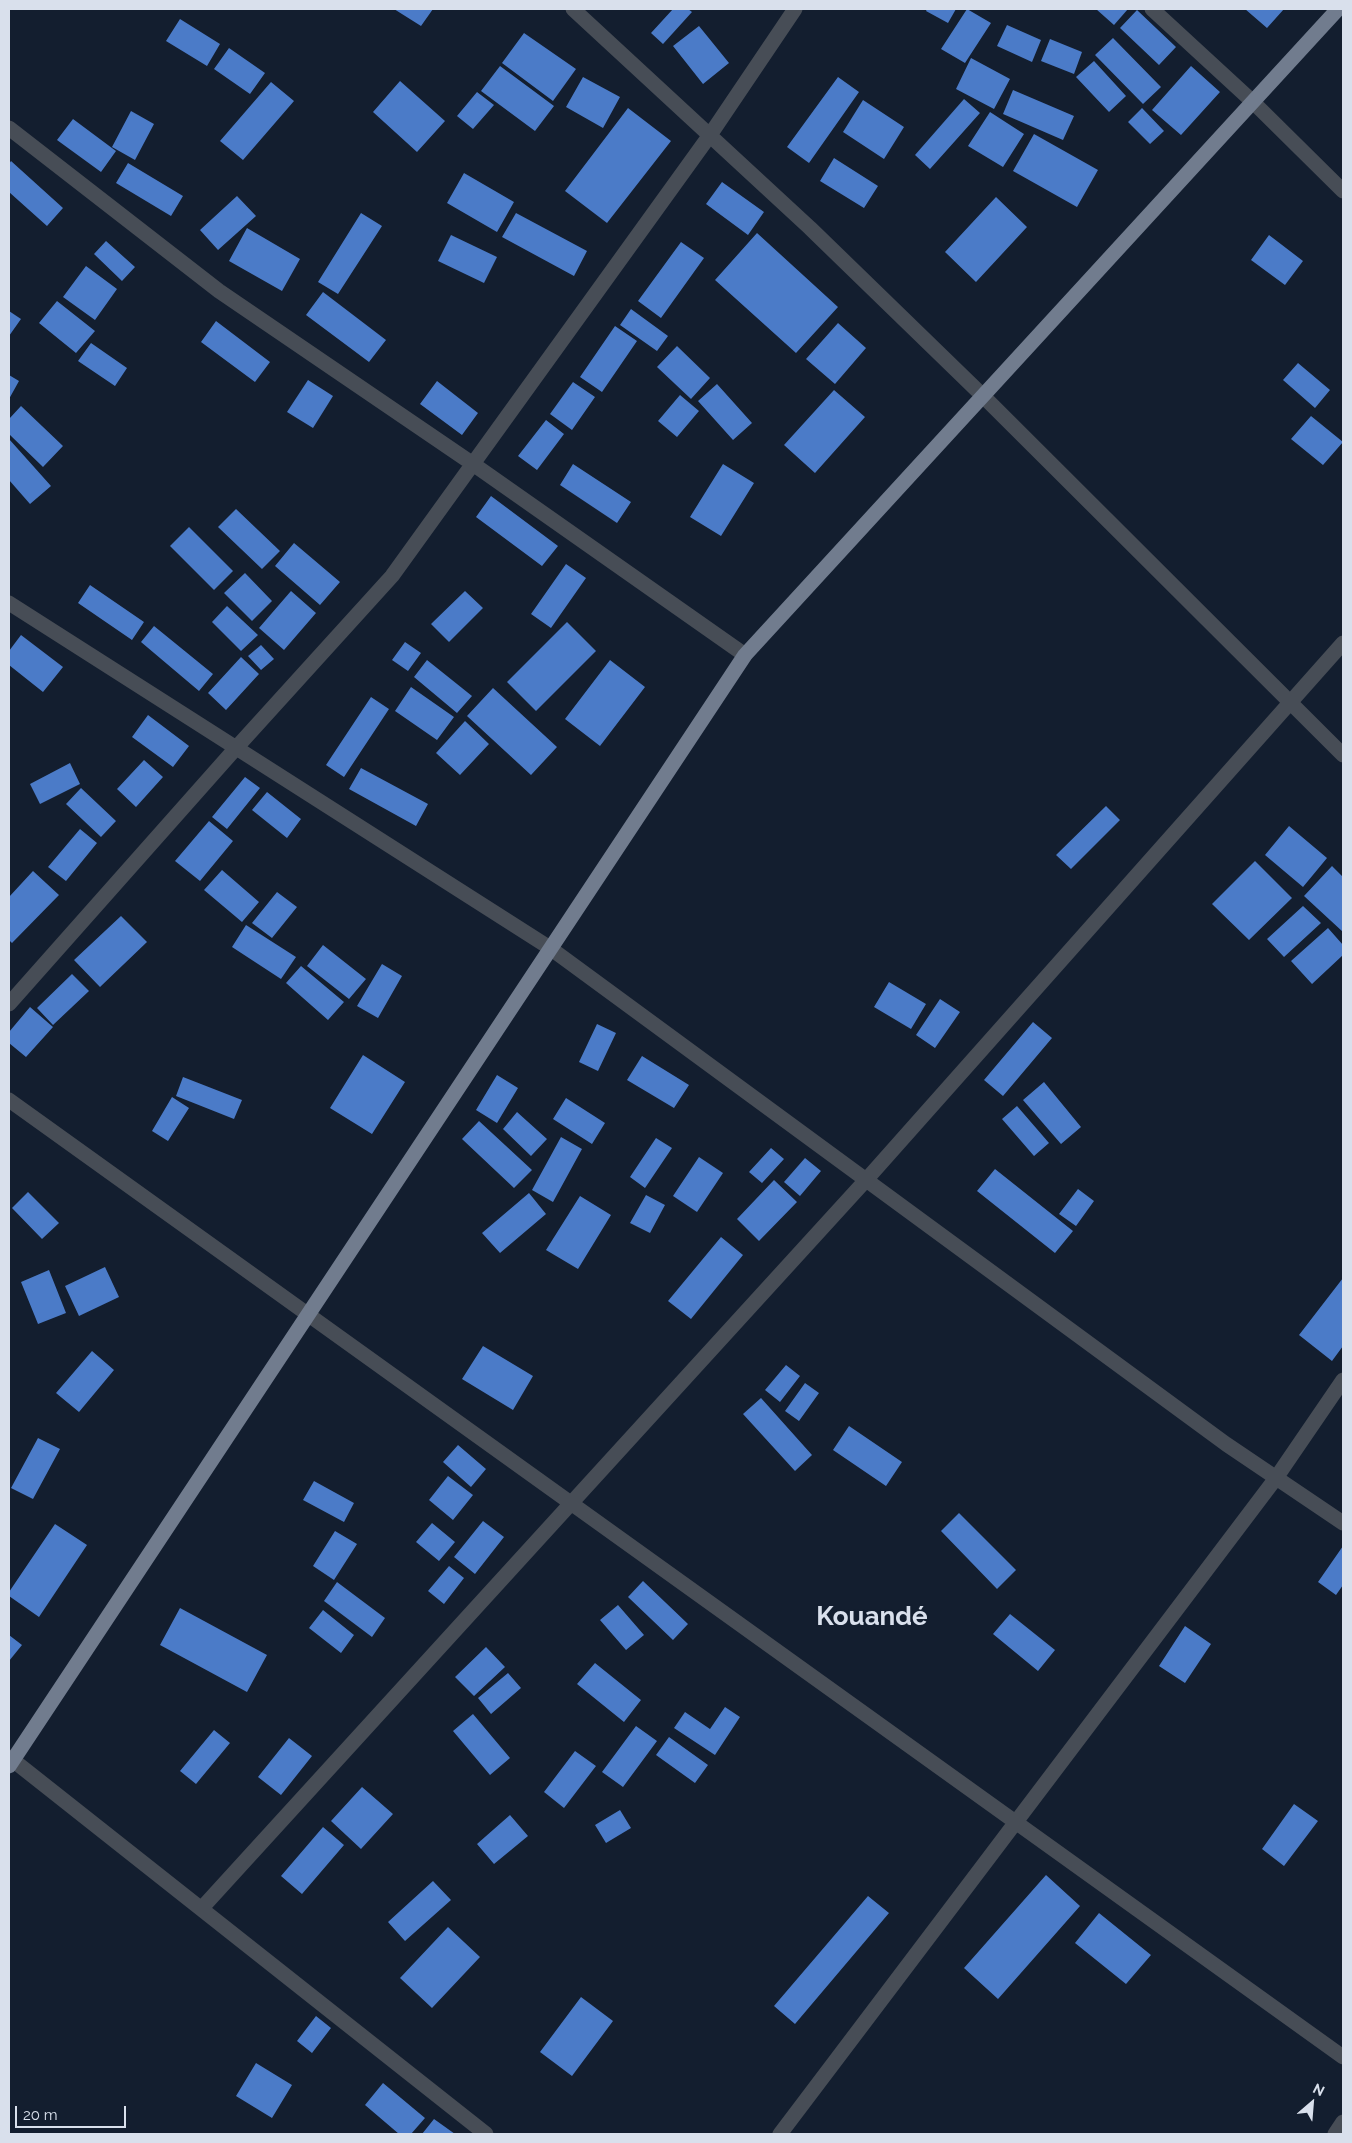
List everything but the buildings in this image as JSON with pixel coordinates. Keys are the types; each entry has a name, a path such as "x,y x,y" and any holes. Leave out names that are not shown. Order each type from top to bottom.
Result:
{"main road":[{"path":"10,1761 745,655 1338,9"}],"street":[{"path":"573,9 810,228 983,396 1343,755"},
{"path":"9,1004 236,748 392,576 710,135 795,9"},
{"path":"1152,9 1253,102 1343,191"},
{"path":"9,128 219,291 473,464 745,655"},
{"path":"9,603 550,948 1226,1444 1343,1523"},
{"path":"200,1909 866,1180 1343,643"},
{"path":"9,1100 1343,2057"},
{"path":"780,2134 1276,1478 1343,1380"},
{"path":"10,1761 486,2134"},
{"path":"1335,2134 1343,2122"}],"district":[{"name":"Kouandé","path":"872,1617"}]}
